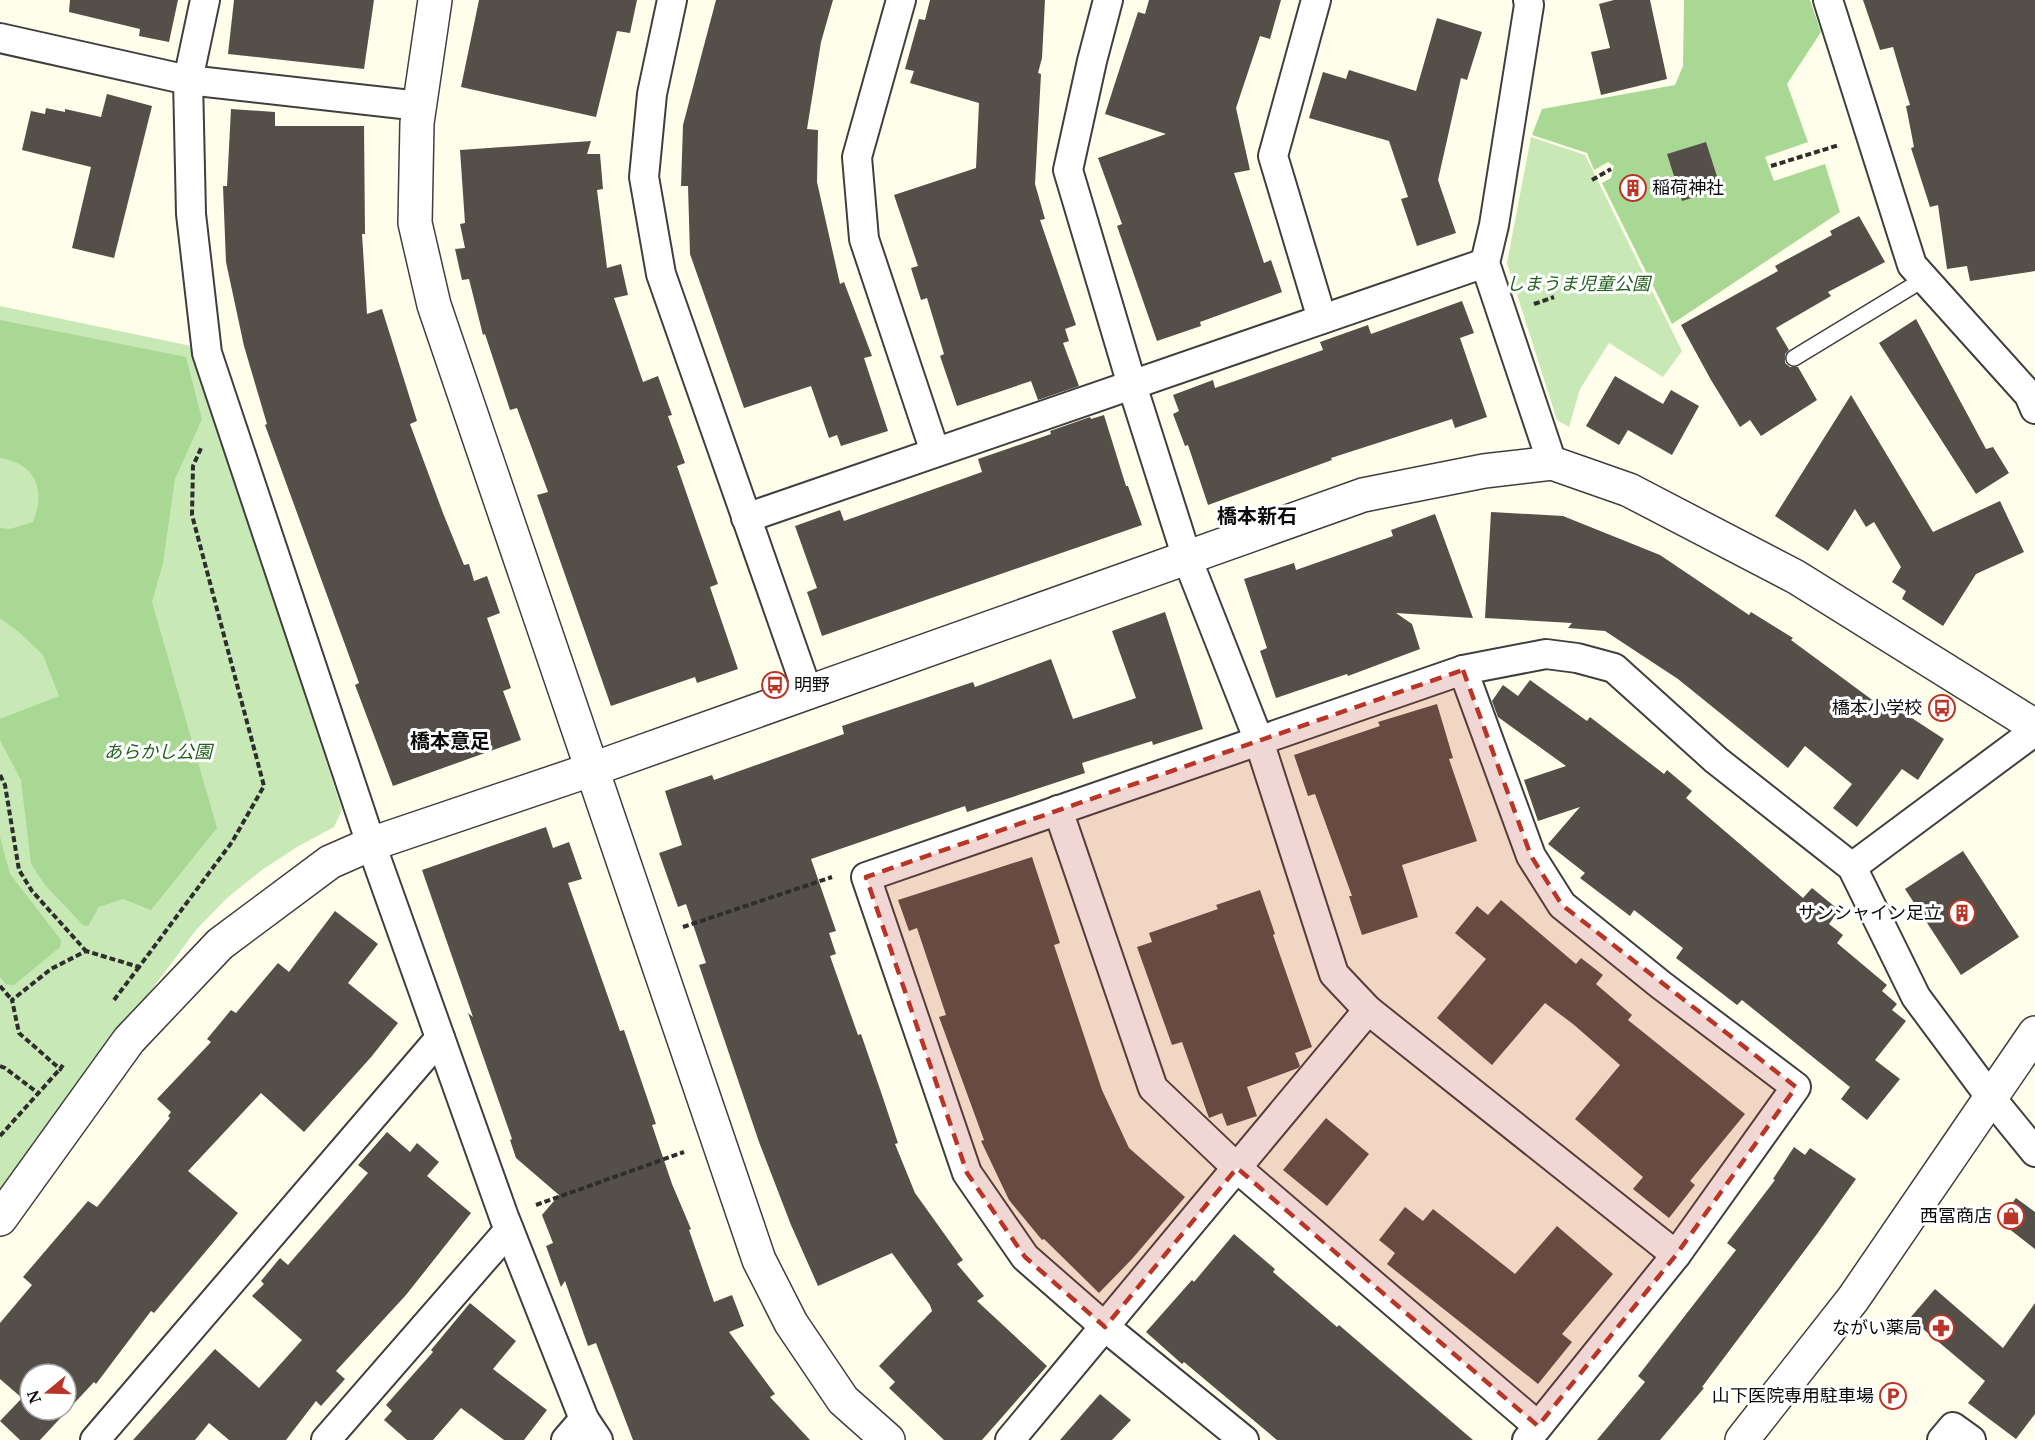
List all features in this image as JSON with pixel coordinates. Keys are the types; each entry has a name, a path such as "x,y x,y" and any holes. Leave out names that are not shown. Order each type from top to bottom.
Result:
{"street":[{"path":"205,0 188,80 190,214 207,353 371,844 506,1223 591,1429 566,1440"},
{"path":"435,0 417,123 415,223 434,305 759,1260 791,1323 843,1400 888,1440"},
{"path":"672,0 652,94 644,177 661,274 808,693"},
{"path":"901,0 857,157 864,239 935,452"},
{"path":"1108,0 1068,170 1132,385 1187,558 1259,741 1334,974 1368,1010 1676,1256"},
{"path":"1316,0 1273,156 1322,319"},
{"path":"1528,0 1494,225 1485,263 1552,463"},
{"path":"1828,0 1912,265 2029,395 2035,409"},
{"path":"0,38 188,80 420,106"},
{"path":"746,518 1485,263"},
{"path":"0,1219 129,1040 220,944 330,862 371,844 593,769 1363,495 1484,471 1552,463 1629,490 1796,577 2035,726"},
{"path":"1244,1440 1104,1327 1025,1257 967,1173 866,877 1463,670 1546,654 1577,658 1614,668 1716,760 1852,867 1916,998 2035,1152"},
{"path":"1059,810 1153,1088 1237,1168 1532,1433 1676,1256 1796,1088 1661,985 1562,905 1531,856 1463,670"},
{"path":"1852,867 2035,731"},
{"path":"1010,1440 1368,1010"},
{"path":"1742,1440 1853,1299 2035,1033"},
{"path":"94,1440 440,1038"},
{"path":"326,1440 506,1223"},
{"path":"1942,1440 1953,1427 1971,1440"}],"lane":[{"path":"1794,358 1924,279"}],"path":[{"path":"1771,166 1837,146"},
{"path":"1592,180 1611,169"},
{"path":"110,1004 232,842 264,786 192,515 193,466 224,402"},
{"path":"0,776 5,785 19,870 32,891 86,951 139,968"},
{"path":"650,938 833,876 866,877"},
{"path":"12,1000 51,969 86,951"},
{"path":"0,986 12,1000 19,1033 60,1069 68,1060"},
{"path":"0,1066 38,1093"},
{"path":"0,1136 4,1131"},
{"path":"506,1223 718,1140"}],"highlighted area":[{"path":"1463,670 1531,856 1562,905 1796,1087 1676,1255 1538,1426 1237,1168 1105,1327 1025,1257 967,1173 866,877"}],"green space":[{"path":"1684,0 1810,0 1821,32 1787,84 1808,142 1765,157 1774,181 1825,164 1840,212 1672,324 1602,183 1611,178 1614,166 1608,162 1594,170 1587,153 1532,135 1542,109 1675,85 1683,66"},
{"name":"しまうま児童公園","path":"1531,137 1585,155 1682,351 1663,377 1609,343 1580,389 1569,427 1557,420 1507,263"},
{"name":"あらかし公園","path":"0,306 191,346 342,810 334,827 297,847 262,870 227,898 196,930 0,1194"},
{"path":"0,320 186,357 202,419 175,479 163,563 152,602 217,828 151,910 123,899 99,907 88,926 83,925 45,885 31,864 21,780 0,740 0,719 59,696 43,655 0,618 0,528 10,529 33,522 37,510 38,489 30,472 12,461 0,458"},
{"path":"0,837 10,874 61,940 60,947 14,985 6,984 0,977"}],"building":[{"path":"70,0 178,0 169,42 139,36 140,29 69,12"},
{"path":"234,0 374,0 364,69 228,54"},
{"path":"479,0 637,0 630,33 617,31 596,117 461,87"},
{"path":"716,0 833,0 821,42 807,129 818,130 817,182 840,284 844,282 872,356 864,358 888,431 841,446 837,435 829,438 811,386 744,408 690,254 688,186 681,186 683,125"},
{"path":"930,0 1045,0 1042,58 1038,73 1041,74 1035,184 1045,219 1040,220 1076,325 1065,329 1069,341 1063,343 1079,386 1038,400 1031,381 957,406 940,356 944,354 927,298 921,300 911,268 918,266 894,195 976,168 979,103 910,83 914,71 905,69 919,19 925,20"},
{"path":"1149,0 1281,0 1270,39 1260,36 1236,108 1250,170 1234,173 1264,263 1271,260 1282,292 1200,322 1201,326 1157,341 1117,226 1122,224 1098,158 1166,134 1105,114 1138,12 1145,14"},
{"path":"1614,0 1650,0 1667,79 1601,95 1591,52 1610,48 1599,4"},
{"path":"1863,0 2035,0 2035,271 1970,281 1967,266 1947,269 1938,205 1930,207 1911,148 1914,147 1906,106 1910,105 1893,47 1880,50"},
{"path":"1437,18 1482,32 1467,80 1461,78 1438,180 1456,233 1417,246 1401,199 1408,197 1389,141 1309,118 1323,72 1346,79 1349,70 1416,91"},
{"path":"107,94 152,106 114,258 72,248 91,167 22,150 31,111 45,114 46,108 65,112 65,109 101,117"},
{"path":"231,109 275,112 275,126 364,126 365,234 362,234 367,314 382,309 417,421 410,424 443,513 464,565 469,564 474,581 487,576 500,613 487,618 511,688 503,691 521,740 393,786 355,685 359,683 265,425 267,424 244,346 226,262 223,186 227,186"},
{"path":"591,141 587,154 600,154 603,189 597,190 607,268 621,264 628,295 614,298 643,382 658,376 672,415 668,416 685,463 677,466 718,584 710,587 738,669 697,683 695,677 611,706 537,495 548,492 517,408 510,410 485,334 483,335 469,279 462,280 455,249 465,248 460,224 465,223 460,150"},
{"path":"1706,142 1721,189 1682,201 1667,154"},
{"path":"1859,216 1885,262 1828,292 1831,296 1776,328 1789,350 1785,354 1785,363 1790,367 1798,367 1817,400 1761,436 1750,420 1740,427 1681,325 1778,271 1775,266 1832,235 1830,231"},
{"path":"1462,301 1474,333 1460,338 1487,417 1455,428 1452,419 1331,458 1332,460 1208,505 1188,445 1185,446 1173,414 1179,411 1173,395 1213,380 1215,388 1323,350 1320,342 1368,325 1371,334"},
{"path":"1916,319 1986,449 1993,447 2009,473 1976,494 1879,343"},
{"path":"1615,376 1663,404 1671,390 1699,406 1672,455 1628,430 1619,445 1586,426"},
{"path":"1851,395 1933,532 2000,501 2024,552 1976,574 1943,626 1902,599 1906,591 1892,582 1901,567 1874,522 1866,527 1855,509 1828,551 1775,516"},
{"path":"1104,415 1126,486 1128,486 1142,525 822,636 807,592 817,588 795,526 840,510 844,521 982,472 978,459 1051,434 1050,431 1090,417 1091,419"},
{"path":"1491,512 1563,516 1660,555 1749,615 1751,612 1793,638 1791,640 1894,716 1898,709 1944,739 1918,780 1902,769 1857,827 1833,808 1852,784 1805,746 1788,768 1678,679 1605,631 1568,628 1572,623 1485,618"},
{"path":"1435,514 1473,618 1396,613 1412,624 1420,649 1348,676 1347,674 1276,698 1260,651 1267,648 1244,579 1294,563 1296,570 1393,536 1391,530"},
{"path":"1165,612 1203,729 1153,745 1152,741 1082,763 1085,773 967,812 965,806 811,859 836,931 829,933 836,954 830,956 858,1035 861,1034 898,1143 895,1144 915,1193 963,1260 957,1264 984,1296 977,1301 1047,1366 982,1440 944,1440 889,1388 895,1382 879,1366 932,1311 930,1305 892,1253 818,1286 791,1225 759,1142 699,965 706,963 686,904 678,907 659,853 682,845 665,791 712,775 714,780 844,734 842,726 973,682 975,687 1051,659 1073,719 1136,698 1112,631"},
{"path":"1530,680 1587,721 1590,717 1664,774 1667,770 1692,791 1686,798 1803,898 1812,888 1839,910 1829,924 1843,935 1837,943 1887,985 1882,991 1897,1004 1892,1010 1906,1021 1875,1060 1900,1079 1867,1120 1841,1099 1850,1087 1742,1000 1737,1005 1676,958 1683,948 1634,910 1630,916 1580,878 1585,873 1548,844 1580,807 1538,821 1524,780 1566,766 1498,717 1492,701 1503,685 1518,696"},
{"path":"1437,704 1453,758 1449,759 1477,841 1402,865 1418,917 1362,935 1349,896 1352,896 1315,794 1308,796 1294,755 1380,726 1378,722"},
{"path":"546,827 553,848 569,842 582,879 568,883 620,1031 624,1030 656,1124 652,1125 672,1184 691,1229 689,1230 714,1302 732,1295 744,1326 729,1332 775,1394 770,1397 810,1440 633,1440 596,1343 588,1346 565,1281 561,1287 546,1246 553,1243 542,1215 559,1195 516,1158 510,1140 512,1139 468,1013 473,1017 422,870"},
{"name":"サンシャイン足立","path":"1963,851 2019,937 1961,975 1905,889"},
{"path":"1032,857 1060,943 1054,945 1102,1090 1129,1148 1185,1197 1132,1259 1099,1293 1044,1239 1042,1240 1009,1200 981,1141 984,1140 939,1017 946,1015 917,928 909,931 898,900"},
{"path":"1260,890 1275,934 1273,935 1312,1047 1295,1053 1300,1066 1298,1068 1247,1087 1257,1116 1227,1126 1222,1113 1209,1118 1182,1042 1172,1045 1137,947 1152,942 1149,933 1218,909 1216,905"},
{"path":"1501,900 1576,964 1581,958 1603,975 1596,984 1632,1015 1628,1020 1745,1114 1690,1181 1695,1185 1669,1218 1633,1189 1643,1177 1575,1119 1620,1065 1573,1024 1545,1003 1492,1065 1437,1018 1486,959 1455,933 1477,906 1488,915"},
{"path":"335,911 378,944 348,983 398,1023 372,1056 304,1132 261,1093 188,1171 238,1213 154,1313 151,1311 96,1384 94,1382 78,1399 78,1362 18,1362 18,1395 0,1379 0,1323 32,1285 23,1277 88,1201 97,1207 170,1118 168,1116 171,1112 157,1099 211,1042 207,1039 231,1010 236,1013 278,963 289,972"},
{"path":"1326,1118 1369,1154 1327,1206 1283,1170"},
{"path":"387,1132 410,1152 417,1143 439,1162 427,1176 471,1213 406,1295 336,1371 345,1379 321,1406 316,1401 286,1440 229,1440 209,1423 195,1440 133,1440 215,1349 259,1388 302,1340 252,1296 264,1284 261,1281 280,1258 288,1265 368,1173 358,1165"},
{"path":"1794,1147 1805,1155 1810,1148 1856,1179 1702,1387 1704,1388 1660,1440 1597,1440 1645,1382 1638,1376 1736,1250 1727,1243 1775,1180 1773,1179"},
{"path":"2016,1198 2035,1212 2035,1249 1999,1221"},
{"path":"1405,1207 1423,1221 1433,1209 1515,1274 1557,1226 1613,1274 1562,1334 1572,1342 1538,1384 1387,1264 1395,1253 1379,1240"},
{"path":"1234,1234 1275,1269 1273,1272 1337,1327 1339,1325 1473,1440 1277,1440 1184,1362 1182,1364 1146,1332 1192,1280 1194,1282"},
{"path":"1935,1289 2003,1348 2035,1303 2035,1414 2016,1439 1968,1403 1985,1381 1910,1318"},
{"path":"470,1303 516,1341 493,1369 547,1410 524,1440 504,1440 461,1408 433,1440 407,1440 384,1420 392,1411 386,1405 433,1352 431,1350"},
{"path":"1100,1394 1131,1420 1112,1440 1060,1440"},
{"path":"18,1402 18,1422 57,1422 40,1440 20,1440 0,1421"}],"place":[{"name":"稲荷神社","path":"1633,188"},
{"name":"明野","path":"775,685"},
{"name":"橋本小学校","path":"1942,708"},
{"name":"サンシャイン足立","path":"1962,913"},
{"name":"西冨商店","path":"2011,1216"},
{"name":"ながい薬局","path":"1941,1328"},
{"name":"山下医院専用駐車場","path":"1893,1396"}],"district":[{"name":"橋本新石","path":"1257,516"},
{"name":"橋本意足","path":"450,741"}]}
